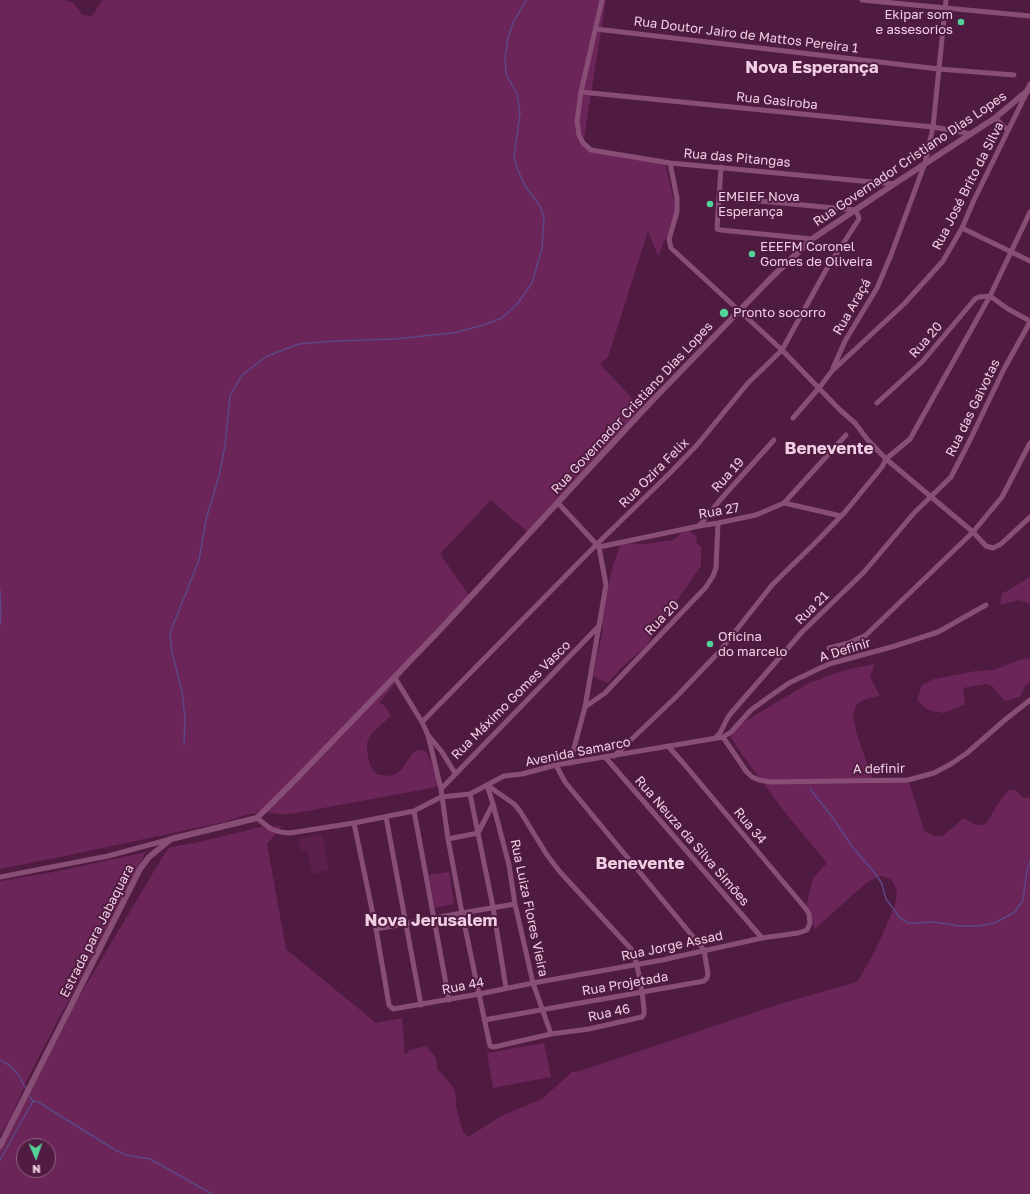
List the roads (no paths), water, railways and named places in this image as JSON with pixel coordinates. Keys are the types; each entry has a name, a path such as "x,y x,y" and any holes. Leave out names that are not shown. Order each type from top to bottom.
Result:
{"street":[{"path":"581,92 602,0"},
{"path":"862,0 1030,16"},
{"name":"Rua Araçá","path":"832,371 845,341 877,288 924,163 933,127 946,0"},
{"name":"Rua Doutor Jairo de Mattos Pereira 1","path":"596,29 939,69 1014,75"},
{"name":"Rua Governador Cristiano Dias Lopes","path":"395,678 644,410 739,311 812,239 924,163 995,118 1029,88"},
{"name":"Rua José Brito da Silva","path":"793,418 832,371 876,331 943,261 962,228 974,200 1029,88"},
{"name":"Rua Gasiroba","path":"581,92 933,127 971,134"},
{"name":"Rua das Pitangas","path":"581,92 577,121 579,135 583,143 591,150 670,163 894,184"},
{"path":"995,118 1008,130"},
{"path":"670,163 678,198 677,212 669,239 669,245 782,350 855,422 886,459 973,532 989,548 997,547 1001,544 1030,517"},
{"path":"721,167 717,228 721,230 812,239"},
{"path":"718,197 855,210"},
{"name":"Rua Ozira Felix","path":"422,722 669,474 697,445 748,383 782,350 826,270 859,219 855,210"},
{"path":"613,757 678,695 719,652 772,585 841,516 882,467 886,459 910,439 990,296 1030,212"},
{"path":"962,228 1030,261"},
{"path":"990,296 1030,322"},
{"name":"Rua 20","path":"877,402 922,362 975,299 990,296"},
{"name":"Rua das Gaivotas","path":"930,497 947,482 955,471 1004,369 1030,322"},
{"path":"841,516 784,502 846,435"},
{"name":"Rua 19","path":"699,526 720,500 774,440"},
{"path":"829,648 849,643 866,636 973,532 1002,497 1030,443"},
{"name":"Rua 21","path":"714,739 720,733 728,716 797,638 864,572 904,523 930,497"},
{"name":"Rua 27","path":"598,546 756,515 784,502"},
{"path":"558,503 598,546 606,585 585,707 570,763"},
{"name":"Rua 20","path":"585,707 606,693 706,587 716,568 718,523"},
{"name":"A Definir","path":"723,737 731,732 751,710 774,693 802,677 829,664 888,648 938,632 986,605"},
{"name":"Rua Máximo Gomes Vasco","path":"440,789 598,627"},
{"path":"441,797 414,811 354,823 290,833 272,829 257,818 395,678 422,722 428,735 440,789 462,913 489,1044 492,1047 551,1034"},
{"name":"A definir","path":"723,737 746,771 752,777 759,780 770,782 908,780 934,773 952,764 967,753 1006,718 1030,700"},
{"path":"428,735 442,752 454,773"},
{"name":"Avenida Samarco","path":"441,797 470,794 504,776 522,774 556,765 613,757 723,737"},
{"name":"Rua 34","path":"668,746 806,909 809,914 810,923"},
{"name":"Rua Neuza da Silva Simões","path":"606,758 762,938"},
{"path":"556,765 565,782 704,950"},
{"name":"Rua Luiza Flores Vieira","path":"487,785 509,865 515,904 533,982 551,1034"},
{"name":"Rua 46","path":"487,785 514,804 520,811 547,855 565,877 632,950 637,964 644,1009 644,1014 642,1017 589,1029 551,1034"},
{"path":"470,794 493,907 506,988"},
{"path":"478,833 493,804"},
{"path":"414,811 448,1000"},
{"path":"386,817 421,1005"},
{"name":"Estrada para Jabaquara","path":"0,1146 140,869 149,857 171,839 257,818"},
{"path":"354,823 376,929 515,904"},
{"path":"448,839 478,833"},
{"path":"0,877 108,856 171,839"},
{"name":"Rua Jorge Assad","path":"533,982 637,964 762,938 803,932 809,927 810,923"},
{"name":"Rua 44","path":"376,929 389,1005 391,1008 396,1009 421,1005 533,982"},
{"name":"Rua Projetada","path":"484,1020 700,982 707,978 708,974 704,950"}],"waterway":[{"path":"184,744 185,718 182,691 172,652 170,633 199,560 206,520 219,476 225,446 230,396 242,375 267,356 299,344 394,339 453,333 480,326 502,318 518,303 532,283 542,248 544,217 540,206 525,186 514,157 520,113 517,94 506,74 505,58 508,38 513,23 526,0"},
{"path":"0,590 0,624"},
{"path":"810,789 830,814 854,849 875,873 882,884 886,899 900,918 908,923 934,922 960,926 979,926 995,923 1015,912 1023,900 1027,870 1030,862"},
{"path":"0,1060 9,1065 18,1074 26,1089"},
{"path":"28,1094 33,1101 38,1102 117,1151 127,1155 150,1159 212,1194"},
{"path":"0,1160 33,1101"}],"place":[{"name":"Ekipar som e assesorios","path":"961,22"},
{"name":"EMEIEF Nova Esperança","path":"710,204"},
{"name":"EEEFM Coronel Gomes de Oliveira","path":"752,254"},
{"name":"Pronto socorro","path":"724,313"},
{"name":"Oficina do marcelo","path":"710,644"}],"district":[{"name":"Nova Esperança","path":"812,68"},
{"name":"Benevente","path":"829,449"},
{"name":"Benevente","path":"640,864"},
{"name":"Nova Jerusalem","path":"431,921"}]}
